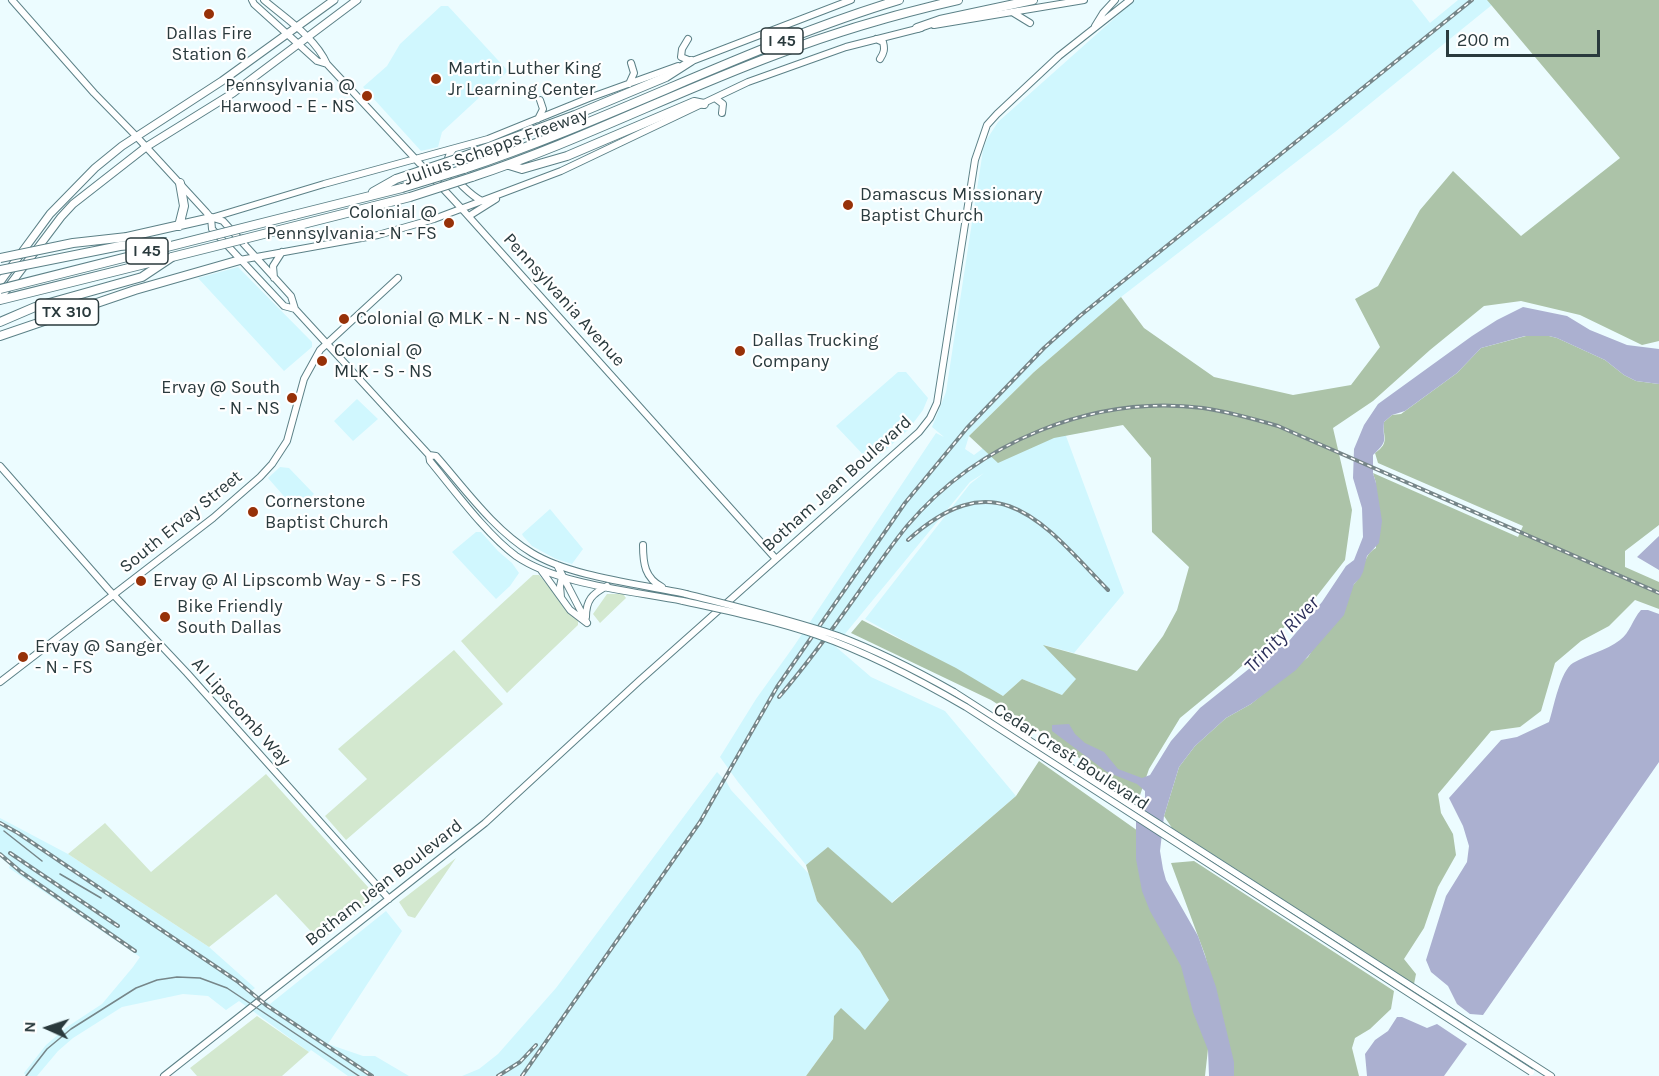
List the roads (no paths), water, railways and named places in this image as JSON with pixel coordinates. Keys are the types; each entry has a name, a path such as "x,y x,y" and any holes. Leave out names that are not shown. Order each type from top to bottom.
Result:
{"highway":[{"name":"Julius Schepps Freeway","path":"0,289 402,188 464,169 535,143 797,35 899,0"},
{"name":"Julius Schepps Freeway","path":"0,299 410,197 508,165 784,52 865,24 958,0"},
{"path":"917,28 940,20 1033,0"},
{"path":"365,197 396,178 459,158 575,115 666,77 691,61"},
{"path":"508,165 522,169 552,161 593,146 694,102 704,104"},
{"path":"178,226 184,206 180,183"},
{"path":"0,258 63,245 127,237 211,218"},
{"path":"0,270 120,246 191,240"},
{"path":"0,322 35,307 142,277 172,257"},
{"name":"TX 310","path":"0,336 135,290 240,260"}],"main road":[{"path":"12,0 94,93 211,218 212,229 240,260 284,306 295,309"},
{"name":"Pennsylvania Avenue","path":"252,0 297,44 317,60 327,64"},
{"name":"Pennsylvania Avenue","path":"264,0 322,53 327,64 462,208 776,559"},
{"path":"0,282 59,203 95,168 122,146 222,81 334,0"},
{"path":"0,299 73,204 146,147 233,93 357,0"},
{"name":"Julius Schepps Freeway","path":"211,218 488,139 836,3 851,0"},
{"path":"254,257 378,235 434,219 587,160 748,82 846,47 917,28 1084,0"},
{"path":"1095,27 1103,13 1115,0"},
{"name":"Botham Jean Boulevard","path":"164,1076 485,823 639,681 919,432 938,403 975,160 987,124 1059,56 1130,0"},
{"path":"1011,12 1030,23 1028,10"},
{"path":"688,39 682,49 681,57 691,61"},
{"path":"876,39 883,42 884,46 880,59"},
{"path":"629,84 634,73 631,63"},
{"path":"715,99 723,104 722,113"},
{"path":"538,119 543,109 540,100"},
{"path":"453,149 448,160 450,171 474,198 482,201"},
{"path":"469,216 506,193"},
{"path":"211,218 223,220 291,297 295,309 429,455"},
{"path":"274,278 275,262 283,251"},
{"name":"TX 310","path":"240,260 254,257"},
{"name":"South Ervay Street","path":"0,682 213,518 260,477 272,464 287,441 309,369 326,343 398,278"},
{"name":"Cedar Crest Boulevard","path":"685,597 562,577 516,556 501,543 430,461 429,455 436,456 517,542 534,555 576,571 668,590 685,597 816,634 861,652 923,682 974,712 1533,1069 1551,1076"},
{"name":"Al Lipscomb Way","path":"0,466 388,899"},
{"path":"642,545 643,562 648,576 668,590"},
{"path":"557,565 587,623"},
{"path":"541,569 570,610 587,623"},
{"path":"562,577 576,571"},
{"path":"562,577 560,586 562,599"},
{"path":"587,623 588,601 596,592 607,586"},
{"name":"Cedar Crest Boulevard","path":"1533,1069 1538,1076"}],"tram line":[{"path":"4,831 42,861"},
{"path":"60,874 101,898"},
{"path":"26,1076 47,1049 71,1029 136,988 157,980 177,977 200,978 227,988 359,1076"}],"railway":[{"path":"522,1076 700,822 777,687 905,503 967,428 1044,348 1081,315 1472,0"},
{"path":"779,697 900,534 936,496 968,470 1003,448 1041,430 1080,417 1121,409 1162,406 1203,408 1278,426 1659,593"},
{"path":"908,540 940,516 968,504 994,503 1017,510 1040,523 1108,590"},
{"path":"0,823 237,981 266,1005 372,1076"},
{"path":"10,853 118,926"},
{"path":"0,854 21,872 135,951"},
{"path":"498,1076 520,1062 536,1045"}],"place":[{"name":"Dallas Fire Station 6","path":"209,14"},
{"name":"Martin Luther King Jr Learning Center","path":"436,79"},
{"name":"Pennsylvania @ Harwood - E - NS","path":"367,96"},
{"name":"Damascus Missionary Baptist Church","path":"848,205"},
{"name":"Colonial @ Pennsylvania - N - FS","path":"449,223"},
{"name":"Colonial @ MLK - N - NS","path":"344,319"},
{"name":"Dallas Trucking Company","path":"740,351"},
{"name":"Colonial @ MLK - S - NS","path":"322,361"},
{"name":"Ervay @ South - N - NS","path":"292,398"},
{"name":"Cornerstone Baptist Church","path":"253,512"},
{"name":"Ervay @ Al Lipscomb Way - S - FS","path":"141,581"},
{"name":"Bike Friendly South Dallas","path":"165,617"},
{"name":"Ervay @ Sanger - N - FS","path":"23,657"}],"water label":[{"name":"Trinity River","path":"1282,635"}]}
